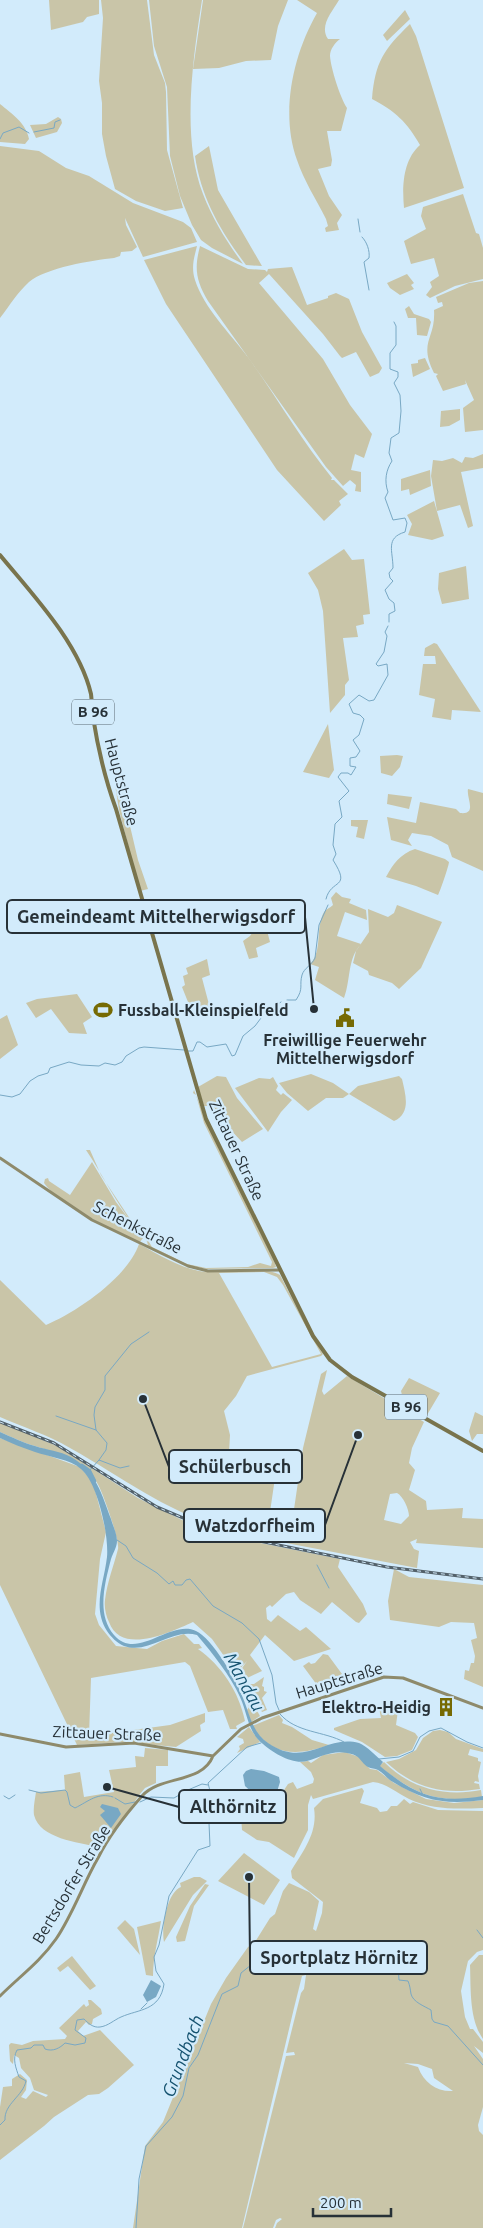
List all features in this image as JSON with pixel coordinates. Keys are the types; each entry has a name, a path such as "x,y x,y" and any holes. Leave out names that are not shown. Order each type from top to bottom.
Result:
{"main road":[{"name":"Hauptstraße","path":"0,555 43,608 76,657 85,677 91,695 108,787 139,891"},
{"name":"Zittauer Straße","path":"139,891 206,1119 280,1270"},
{"name":"Schenkstraße","path":"0,1158 92,1220 188,1266 208,1270 280,1270"},
{"name":"B 96","path":"280,1270 313,1336 337,1366 352,1377 483,1450"},
{"name":"Hauptstraße","path":"213,1756 244,1728 260,1719 380,1678 394,1676 483,1708"},
{"name":"Zittauer Straße","path":"0,1734 66,1747 134,1743 213,1756"},
{"name":"Bertsdorfer Straße","path":"0,1996 38,1962 56,1938 98,1857 142,1797 156,1787 201,1771 213,1756"}],"shaded area":[{"path":"49,0 99,0 99,14 87,17 83,22 51,30"},
{"path":"101,0 147,0 154,55 165,83 167,150 183,208 165,211 136,201 115,189 102,134 102,103 99,81 103,18"},
{"path":"149,0 202,0 195,47 191,98 192,148 196,172 207,204 231,247 243,264 201,240 192,225 180,196 170,156 167,87 154,46"},
{"path":"203,0 288,0 278,26 271,60 246,61 219,68 193,69"},
{"path":"297,0 339,0 328,19 325,29 328,39 340,39 333,46 330,56 336,83 347,108 341,131 327,131 332,160 331,166 318,169 329,196 342,215 337,223 339,230 326,232 325,228 328,226 326,219 300,168 292,142 290,104 292,85 301,47 317,13"},
{"path":"405,10 410,19 387,41 383,35"},
{"path":"410,24 416,36 464,188 404,208 403,191 407,166 414,151 420,145 400,118 372,99 373,86 382,57"},
{"path":"0,104 18,119 25,128 29,139 25,144 0,142"},
{"path":"58,117 62,123 57,132 36,138 30,125 46,124"},
{"path":"0,146 39,151 66,168 89,176 133,203 183,222 191,228 197,242 143,257 125,218 126,225 137,247 132,251 121,252 120,256 114,258 57,269 36,277 21,290 0,318"},
{"path":"209,146 218,190 262,266 246,265 228,240 213,214 202,186 195,156"},
{"path":"463,194 483,248 483,279 455,286 430,298 426,295 432,287 430,282 439,276 434,258 411,264 404,241 426,229 421,216 423,207"},
{"path":"197,246 193,271 204,300 258,371 310,449 332,478 331,480 334,480 348,494 339,501 341,505 324,521 277,470 166,304 144,260"},
{"path":"200,246 248,269 265,270 267,272 268,269 292,267 307,305 328,298 328,296 336,293 349,299 362,332 382,368 379,373 370,377 356,352 342,358 269,274 259,283 323,359 350,405 372,434 364,458 355,454 351,470 361,472 361,492 355,491 356,485 350,480 343,486 326,467 208,301 197,274"},
{"path":"407,274 414,283 411,285 414,289 400,295 390,288 387,283"},
{"path":"483,281 483,430 465,432 463,408 474,400 465,380 466,384 443,391 436,376 438,374 434,373 429,362 427,347 433,328 434,310 443,306 442,302 438,303 436,297 469,283"},
{"path":"409,306 414,314 429,319 431,322 427,336 417,335 416,318 408,318 405,309"},
{"path":"425,358 430,369 413,377 411,364 418,363 418,360"},
{"path":"460,409 460,420 449,426 440,427 441,411"},
{"path":"483,454 483,468 461,472 473,526 468,528 460,505 437,511 431,476 433,460 442,461 453,458 462,463 465,457 473,458"},
{"path":"430,470 431,486 410,495 409,489 401,491 401,479"},
{"path":"434,501 444,536 432,540 408,535 412,524 407,515"},
{"path":"344,549 352,560 364,559 370,614 363,615 364,624 356,626 358,637 343,638 349,680 345,685 345,695 330,713 323,611 318,590 308,573"},
{"path":"466,566 469,599 442,604 438,589 439,573"},
{"path":"434,643 437,644 481,712 452,710 451,720 432,717 435,699 419,695 423,664 436,664 435,656 424,656 425,648"},
{"path":"328,724 334,770 329,778 303,772"},
{"path":"380,756 403,756 400,767 392,776 381,773"},
{"path":"114,778 122,792 138,860 148,889 140,891 119,810"},
{"path":"468,789 483,793 483,871 452,857 448,845 431,836 412,833 408,840 412,846 391,840 387,817 416,823 420,802 456,809 460,813 465,813 470,809"},
{"path":"388,794 412,797 409,809 387,804"},
{"path":"351,820 368,820 364,839 356,837 358,827 351,826"},
{"path":"415,849 449,862 438,895 386,877 398,860"},
{"path":"336,892 342,897 351,899 349,903 366,910 367,920 345,912 337,936 361,944 353,956 344,998 315,980 319,967 310,964 314,959 318,946 321,918 325,911 333,905 331,898"},
{"path":"397,905 442,922 421,968 399,989 392,983 369,975 368,971 353,963 356,951 369,932 368,909 388,917 394,913"},
{"path":"260,922 265,923 270,942 256,948 258,957 249,959 243,941 250,936"},
{"path":"207,959 210,975 202,978 211,1012 201,1010 197,1005 190,1007 182,987 185,985 183,976 188,974 186,968"},
{"path":"77,994 92,1017 83,1023 87,1034 69,1033 51,1009 36,1018 26,1003 37,999"},
{"path":"7,1015 18,1045 0,1059 0,1019"},
{"path":"311,1074 333,1083 349,1094 343,1098 326,1098 308,1111 287,1093 279,1083"},
{"path":"217,1076 226,1077 237,1098 263,1129 242,1142 213,1106 204,1106 198,1087"},
{"path":"399,1076 402,1079 405,1090 405,1108 400,1117 394,1121 349,1094 358,1086"},
{"path":"273,1077 278,1086 276,1090 281,1095 283,1093 292,1100 281,1112 268,1132 235,1088 259,1078 270,1079"},
{"path":"196,1095 212,1135 276,1267 206,1269 187,1265 148,1246 146,1240 128,1218 106,1183 134,1225 146,1237 152,1247 187,1264 206,1268 248,1267 260,1263 271,1266 272,1262 204,1123"},
{"path":"86,1150 90,1150 99,1171 92,1160"},
{"path":"92,1162 116,1202 143,1238 140,1242 75,1209 62,1201 44,1183 45,1179 48,1178 49,1181 70,1195"},
{"path":"139,1244 176,1263 199,1271 262,1270 280,1275 323,1354 247,1376 236,1396 224,1411 230,1435 229,1453 232,1461 252,1465 275,1464 276,1471 270,1512 293,1516 303,1448 321,1374 327,1370 322,1391 324,1395 347,1376 424,1422 412,1448 409,1463 415,1470 409,1490 426,1501 427,1510 463,1508 462,1518 483,1519 483,1548 416,1543 417,1539 410,1542 414,1549 419,1551 417,1568 260,1538 260,1535 232,1530 183,1513 160,1502 62,1443 0,1417 0,1280 46,1325 72,1311 100,1292 124,1269","holes":["264,1272 277,1277 283,1285 321,1354 272,1367 219,1273","397,1493 407,1506 409,1513 409,1516 401,1524 384,1520 390,1494"]},
{"path":"409,1378 440,1393 427,1415 417,1410 418,1406 402,1395 401,1391"},
{"path":"475,1412 483,1416 483,1434 477,1434 472,1441 469,1431"},
{"path":"0,1422 59,1447 138,1498 182,1520 236,1538 340,1559 338,1567 363,1604 367,1614 359,1623 356,1622 332,1602 321,1614 300,1600 294,1592 286,1594 272,1607 270,1605 266,1608 267,1619 271,1622 278,1615 300,1631 306,1627 331,1649 294,1661 265,1635 250,1655 262,1671 243,1680 238,1674 247,1661 236,1673 212,1639 193,1622 160,1635 135,1640 124,1638 115,1632 109,1622 106,1611 106,1593 118,1544 110,1515 96,1481 84,1467 69,1458 0,1432"},
{"path":"0,1438 80,1467 93,1482 106,1532 100,1559 95,1614 99,1625 116,1646 147,1649 162,1641 184,1634 194,1644 199,1644 202,1648 198,1649 215,1663 234,1690 245,1721 236,1726 237,1729 230,1729 223,1710 208,1712 190,1666 185,1662 91,1678 89,1736 170,1725 205,1713 205,1722 200,1725 201,1731 176,1747 123,1742 77,1745 0,1585"},
{"path":"394,1569 409,1577 483,1585 483,1687 464,1679 465,1670 469,1671 471,1663 474,1663 475,1656 471,1640 477,1638 474,1623 451,1622 439,1627 390,1620 388,1601"},
{"path":"323,1654 328,1655 342,1674 335,1680 332,1678 326,1682 324,1680 317,1685 303,1666 309,1662 311,1664 315,1663"},
{"path":"264,1677 262,1686 264,1691 267,1692 262,1698 267,1710 262,1712 252,1696 252,1689 249,1689 245,1684 254,1684"},
{"path":"245,1689 260,1716 251,1722 247,1710 249,1707 244,1694"},
{"path":"379,1708 398,1710 396,1725 415,1733 418,1737 412,1750 397,1756 385,1757 362,1742 334,1730 334,1728 360,1719 381,1718"},
{"path":"279,1715 283,1720 282,1723 312,1740 329,1745 318,1749 296,1752 277,1749 268,1744 252,1726"},
{"path":"249,1727 260,1742 237,1753 240,1749 239,1746 244,1743 243,1739 237,1737"},
{"path":"433,1731 448,1732 456,1739 483,1749 483,1752 470,1749 468,1755 478,1758 478,1761 481,1762 478,1776 479,1782 475,1781 474,1783 479,1784 480,1789 453,1791 429,1788 407,1778 386,1762 399,1759 416,1750 423,1738"},
{"path":"145,1748 168,1750 168,1766 156,1766 156,1783 145,1788 140,1794 99,1852 98,1847 61,1838 44,1829 38,1823 34,1815 36,1792 65,1790 64,1775 80,1772 84,1797 114,1792 109,1770 136,1767 135,1756 144,1757"},
{"path":"345,1752 359,1757 370,1769 377,1770 394,1783 426,1799 454,1803 483,1800 483,1808 436,1807 418,1803 382,1784 373,1782 313,1799 311,1795 308,1805 308,1830 294,1858 269,1842 257,1840 242,1830 241,1816 250,1808 245,1799 251,1793 260,1802 267,1804 280,1796 288,1784 293,1782 297,1789 313,1783 314,1779 311,1772 300,1762 308,1761 311,1763 323,1755"},
{"path":"384,1762 405,1779 417,1785 429,1789 454,1792 481,1790 482,1797 452,1799 427,1795 404,1784 379,1766"},
{"path":"362,1788 364,1791 360,1803 377,1808 380,1812 387,1811 391,1806 397,1806 404,1799 410,1804 413,1802 438,1810 483,1811 483,1950 477,1952 468,1961 461,1991 465,2017 470,2029 473,2029 483,2042 483,2053 474,2046 483,2059 483,2107 478,2125 479,2131 483,2135 483,2228 275,2228 282,2219 280,2218 276,2220 273,2228 243,2228 286,2056 295,2055 294,2052 286,2053 301,1993 304,1989 306,1975 302,1976 242,2228 133,2228 145,2146 163,2122 211,2004 226,1978 248,1947 255,1942 270,1918 275,1914 283,1891 289,1883 309,1892 319,1901 313,1929 316,1931 322,1913 323,1902 292,1878 291,1871 312,1834 315,1817 314,1808 323,1799","holes":["404,2063 418,2064 432,2069 434,2078 453,2091 436,2088 427,2082 418,2067"]},
{"path":"244,1853 280,1880 264,1905 218,1881"},
{"path":"194,1877 200,1877 207,1881 193,1895 164,1942 164,1920 172,1896 181,1887 180,1883"},
{"path":"205,1884 209,1885 194,1906 185,1941 177,1942 176,1937 190,1906"},
{"path":"125,1920 134,1929 140,1955 117,1928"},
{"path":"161,1921 153,1976 146,1975 137,1927"},
{"path":"479,1955 483,1955 483,2039 475,2022 471,1994 470,1965"},
{"path":"72,1956 96,1986 90,1990 68,1966 60,1972 57,1968"},
{"path":"88,2000 91,2000 101,2009 102,2014 93,2019 92,2024 89,2025 86,2022 78,2031 83,2036 100,2030 134,2065 99,2094 88,2095 54,2117 0,2160 0,2107 3,2087 12,2086 12,2079 20,2074 27,2080 26,2090 21,2097 26,2099 33,2091 46,2097 48,2095 34,2090 30,2078 21,2068 19,2058 14,2055 13,2064 10,2061 9,2045 11,2043 22,2045 33,2041 65,2039 67,2036 59,2028 84,2004 86,2007 89,2005"}],"water":[{"path":"0,1432 26,1443 71,1457 87,1469 97,1484 116,1533 117,1541 105,1588 105,1618 108,1627 114,1635 123,1642 133,1644 143,1642 175,1630 186,1629 196,1631 209,1642 230,1671 258,1734 268,1743 281,1750 293,1753 305,1752 347,1741 359,1743 383,1762 380,1766 404,1784 416,1790 439,1798 452,1799 483,1796 483,1800 446,1802 415,1794 393,1782 377,1769 368,1767 352,1754 342,1752 331,1753 302,1762 290,1760 267,1747 254,1734 248,1722 243,1703 231,1681 197,1635 178,1635 151,1645 133,1648 117,1642 107,1631 100,1613 100,1595 107,1548 101,1510 93,1486 87,1476 76,1466 4,1440 0,1438"},
{"path":"251,1769 264,1771 279,1777 280,1782 276,1795 270,1799 259,1799 245,1786 243,1775"},
{"path":"102,1804 118,1808 121,1814 111,1828 100,1815 105,1811 100,1807"},
{"path":"151,1980 161,1986 156,1997 147,2002 143,1995"}],"waterway":[{"path":"34,132 54,128 55,122 60,120"},
{"path":"0,139 3,133 19,127 29,133"},
{"path":"358,219 360,232"},
{"path":"362,237 367,244 369,252 369,258 364,262 369,290"},
{"path":"389,622 389,614 395,611 394,603 389,599 385,590 393,581 389,573 393,568 392,542 405,532 407,523 405,518 393,520 385,498 388,492 386,476 392,461 389,453 391,438 399,433 401,411 400,395 394,383 398,377 398,372 390,369 390,353 396,345 396,326 394,322"},
{"path":"326,899 341,876 333,860 336,854 333,845 335,824 342,817 339,801 349,791 338,777 341,773 351,775 356,767 350,766 350,758 356,757 360,751 353,740 359,735 364,719 360,715 353,713 349,704 359,695 369,701 374,700 388,675 387,664 378,666 376,664 384,652 387,636 385,632 388,626"},
{"path":"287,1000 296,1000 301,990 303,973 315,958 319,925 328,905"},
{"path":"188,1051 193,1051 197,1042 207,1047 226,1044 232,1056 235,1055 243,1036 255,1026 264,1014 281,1002"},
{"path":"0,1095 12,1097 20,1094 30,1081 48,1073 50,1068 69,1062 81,1065 99,1066 105,1063 115,1065 122,1062 126,1056 139,1048 184,1050"},
{"path":"99,1460 106,1450 107,1443 96,1430 94,1415 95,1407 105,1390 105,1376 131,1344 149,1332"},
{"path":"56,1416 96,1430"},
{"path":"89,1471 99,1460 120,1468 129,1466"},
{"name":"Mandau","path":"82,1466 89,1471 94,1481"},
{"path":"117,1540 126,1546 133,1558 157,1573 169,1584 173,1581 175,1585 182,1585 186,1580 190,1579 213,1606 242,1623 259,1639 272,1675 276,1703 279,1710"},
{"path":"317,1565 329,1588"},
{"path":"280,1714 294,1725 344,1742"},
{"path":"379,1759 399,1757 413,1751 420,1737 429,1731 441,1728 483,1748"},
{"path":"0,2125 5,2120 7,2109 26,2081 19,2077 16,2067 15,2057 17,2050 31,2048 34,2045 43,2045 45,2049 54,2050 65,2043 75,2045 85,2043 86,2038 75,2030 77,2020 84,2019 93,2026 103,2026 121,2017 148,2008 158,1999 164,1984 156,1971 154,1957 159,1945 169,1896 198,1850 210,1846 209,1823 218,1794 210,1791 208,1783 247,1747 261,1743"},
{"path":"188,1790 202,1784 208,1785"},
{"name":"Mandau","path":"420,1789 423,1795"},
{"path":"29,1790 41,1793 65,1790 70,1805 75,1808 98,1796 113,1797"},
{"path":"140,1802 151,1797 174,1798 186,1791"},
{"path":"4,1796 9,1799 15,1795"},
{"path":"115,1798 125,1804 135,1802"},
{"path":"477,1930 483,1938"},
{"name":"Grundbach","path":"136,2228 139,2179 146,2146 172,2117 183,2096 189,2068 198,2055 222,1994 238,1986 241,1973 251,1965 276,1956 311,1951 330,1952 342,1945 353,1949 359,1943 364,1947 365,1952 380,1953 386,1963 398,1965 399,1980 408,1981 412,1997 431,2010 434,2022 448,2026 483,2065"},
{"path":"141,2009 147,2003"}],"railway":[{"path":"0,1422 54,1443 157,1507 207,1528 234,1536 387,1567 483,1579"}],"place":[{"name":"Gemeindeamt Mittelherwigsdorf","path":"314,1009"},
{"name":"Fussball-Kleinspielfeld","path":"103,1010"},
{"name":"Freiwillige Feuerwehr Mittelherwigsdorf","path":"345,1018"},
{"name":"Schülerbusch","path":"143,1399"},
{"name":"Watzdorfheim","path":"358,1435"},
{"name":"Elektro-Heidig","path":"446,1707"},
{"name":"Althörnitz","path":"107,1787"},
{"name":"Sportplatz Hörnitz","path":"249,1877"}]}
